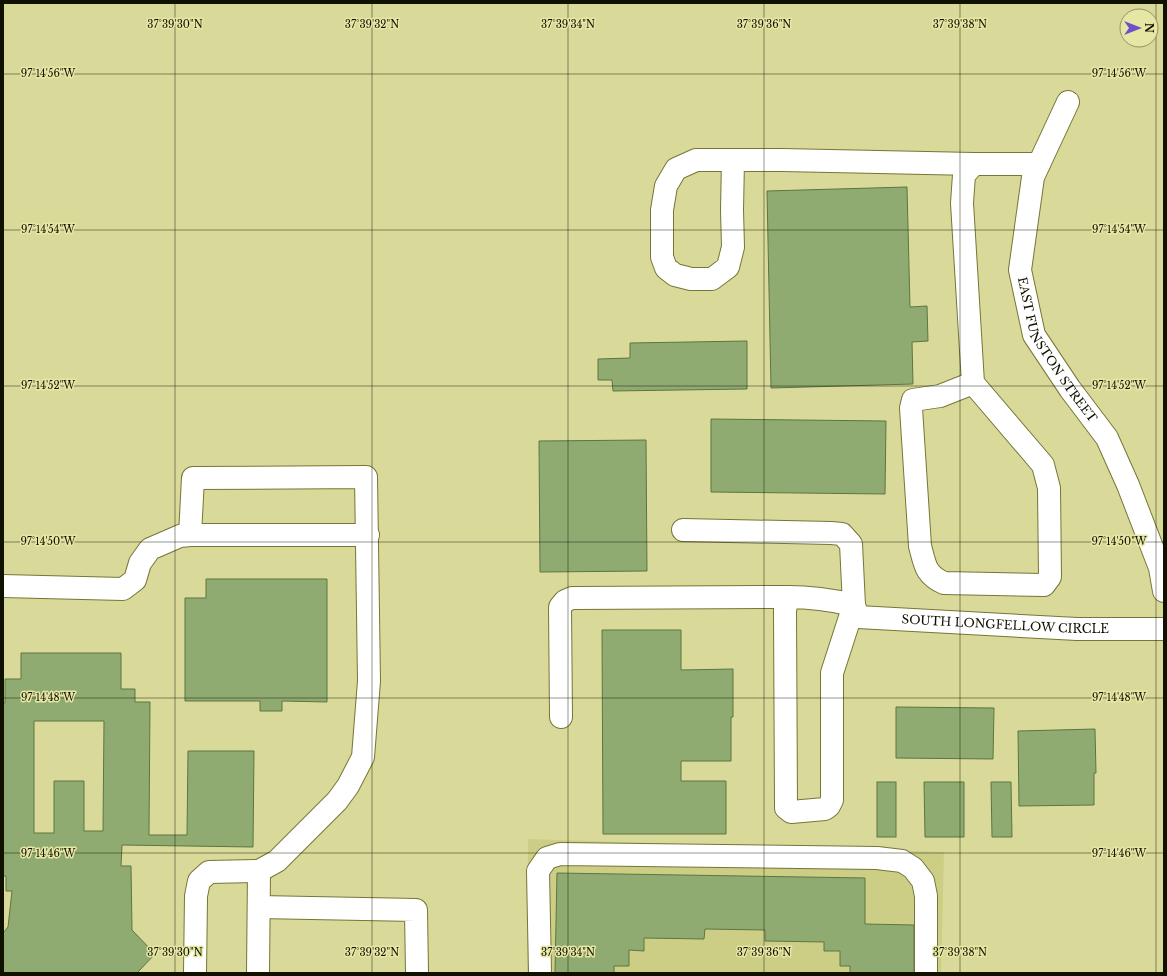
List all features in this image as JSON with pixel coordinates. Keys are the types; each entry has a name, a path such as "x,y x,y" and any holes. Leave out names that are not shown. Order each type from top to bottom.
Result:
{"street":[{"name":"EAST FUNSTON STREET","path":"1068,102 1033,177 1020,270 1034,335 1070,389 1107,438 1128,485 1160,568 1164,591"},
{"path":"733,160 733,247 728,267 712,279 691,279 675,275 666,268 662,257 662,210 666,186 676,169 696,160 733,160 782,160 1039,164"},
{"path":"973,383 940,396 913,400 911,408 920,546 926,568 935,579 944,583 1044,585 1050,577 1049,488 1043,465 973,383 962,203 964,175 974,164"},
{"path":"190,536 193,478 366,477 369,681 363,758 348,786 337,801 277,861 259,871 209,872 199,881 196,896 195,973"},
{"path":"683,530 842,534 851,544 854,605 832,673 832,800 829,806 825,809 791,812 786,808 785,610 788,597"},
{"path":"3,586 123,589 135,580 140,563 150,549 180,536 368,535"},
{"path":"562,717 560,607 565,601 572,598 802,597 854,605"},
{"name":"SOUTH LONGFELLOW CIRCLE","path":"854,605 858,617 1077,629 1164,630"},
{"path":"540,973 538,871 547,858 560,854 568,854 877,858 902,861 913,868 923,882 926,896 926,973"},
{"path":"258,973 259,871"},
{"path":"259,907 416,910 416,973"}],"shaded area":[{"path":"528,839 944,852 941,973 527,973"}],"building":[{"path":"907,187 910,307 927,306 928,341 912,342 913,384 771,388 767,191"},
{"path":"747,341 747,389 613,391 612,380 598,380 598,359 630,358 630,343"},
{"path":"711,419 886,421 885,494 711,492"},
{"path":"646,440 647,571 540,572 539,441"},
{"path":"206,579 327,579 327,702 282,701 282,711 260,711 260,701 185,701 185,598 206,598"},
{"path":"602,630 681,630 681,670 733,669 731,761 681,761 681,781 726,781 726,834 603,834"},
{"path":"21,653 121,653 121,689 135,689 135,702 150,702 149,835 187,835 188,751 254,751 253,847 122,845 121,866 131,866 132,930 155,954 137,973 3,972 3,933 8,927 12,891 6,891 6,876 3,876 3,703 5,703 5,679 21,679","holes":["34,721 104,721 103,831 84,831 84,781 54,781 54,833 34,833"]},
{"path":"896,707 994,708 993,759 896,758"},
{"path":"1095,729 1096,773 1094,773 1094,805 1019,806 1018,731"},
{"path":"877,782 896,782 896,837 877,837"},
{"path":"924,782 964,782 964,837 925,837"},
{"path":"991,782 1011,782 1012,837 992,837"},
{"path":"557,873 865,878 865,924 914,925 914,973 850,973 850,966 840,966 840,951 824,951 824,942 765,941 765,930 705,929 704,939 644,938 644,951 629,950 629,966 614,966 614,973 555,973"}]}
